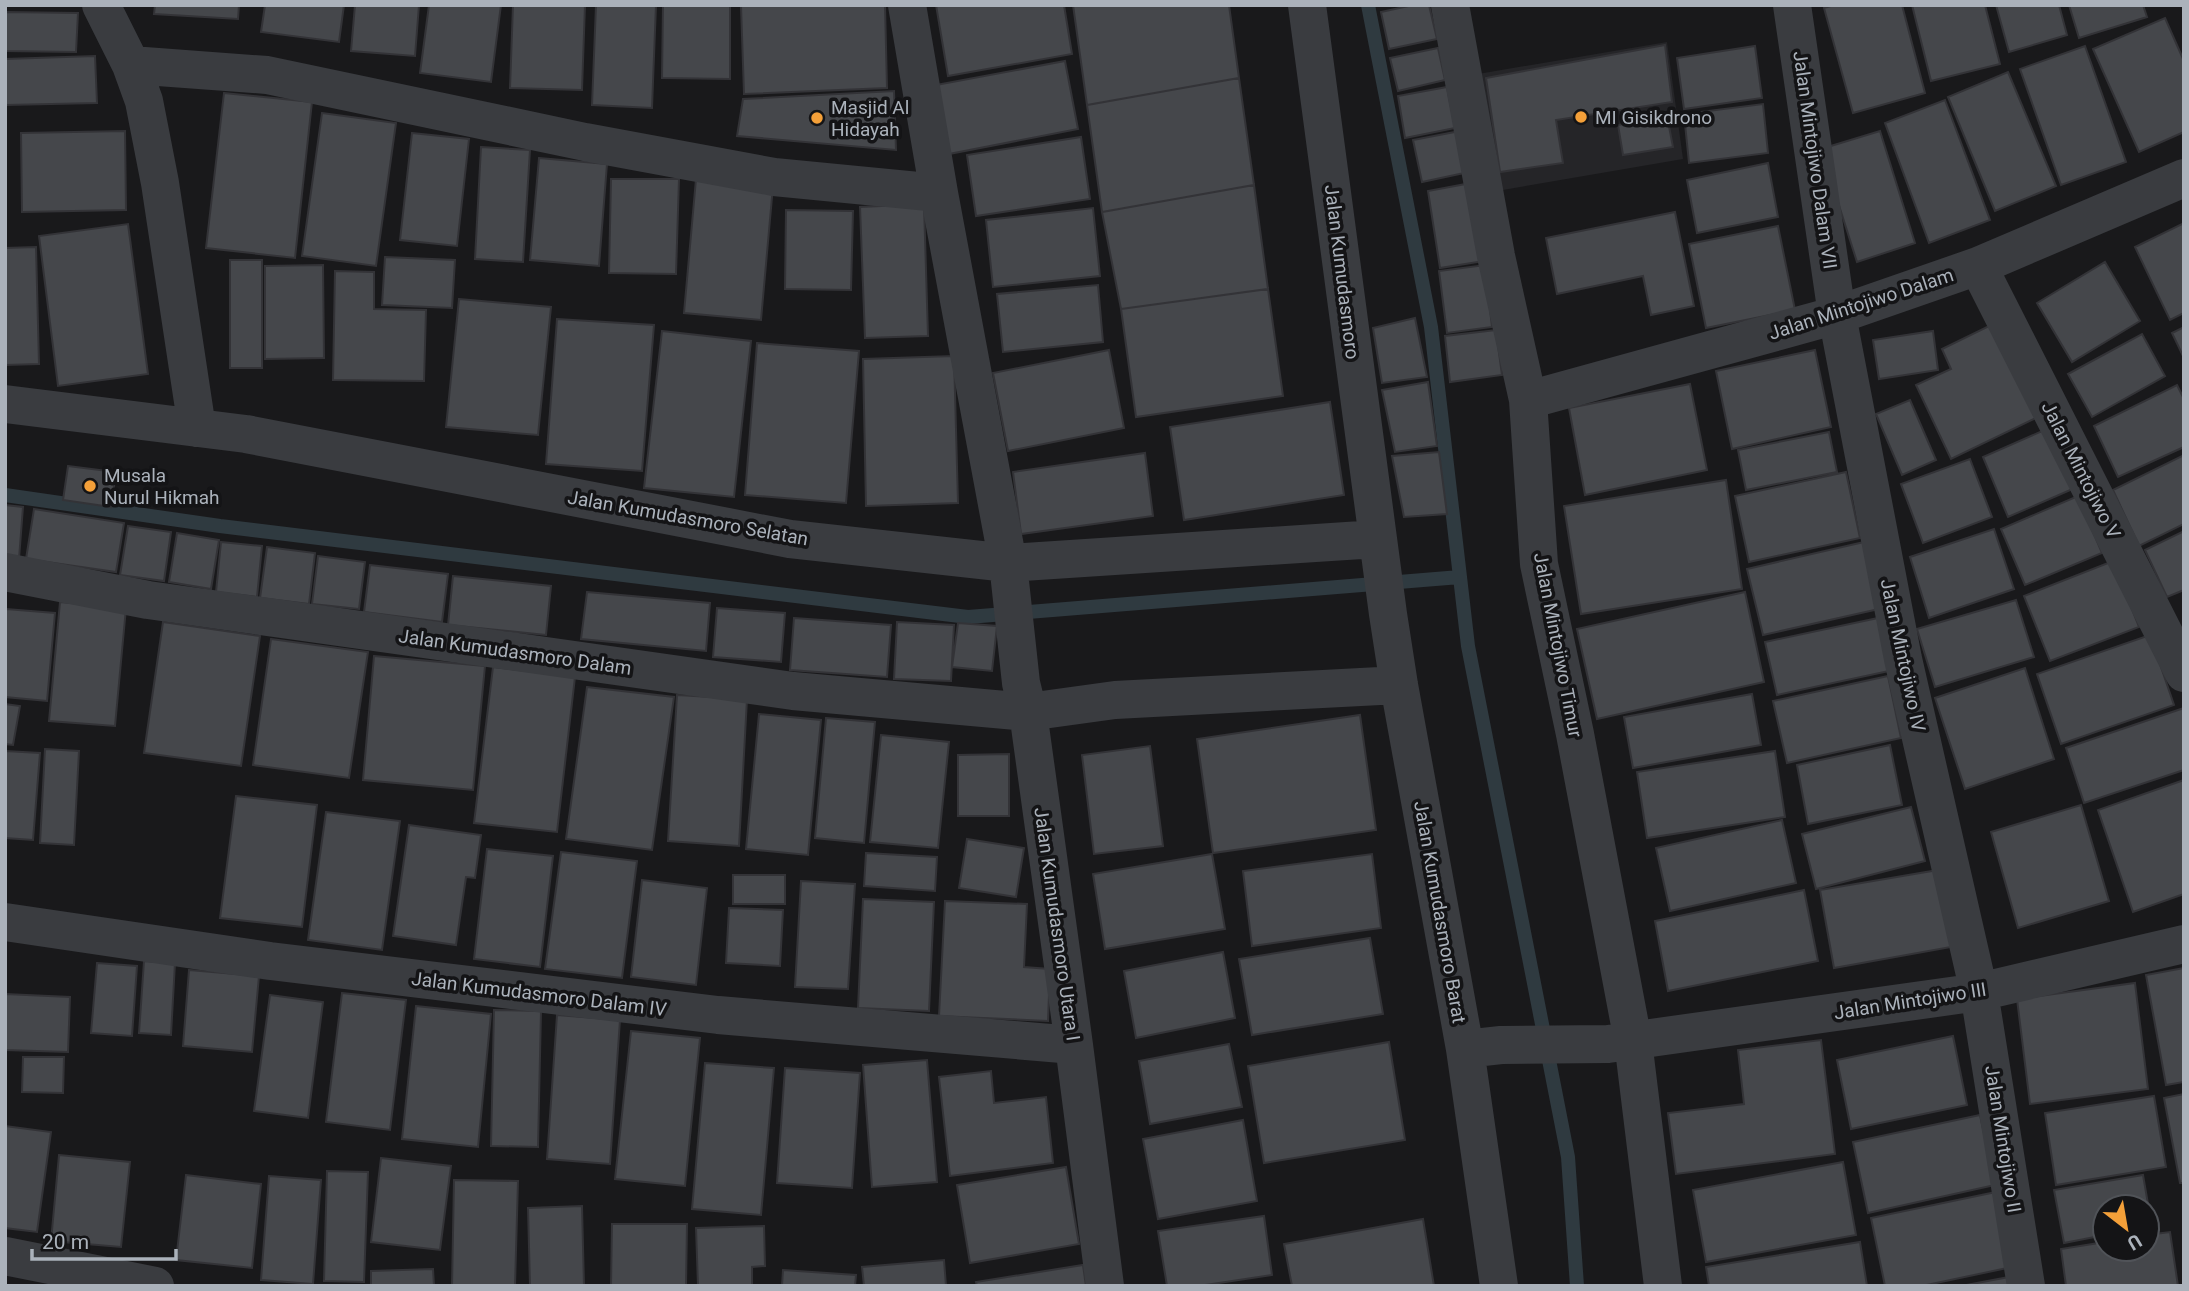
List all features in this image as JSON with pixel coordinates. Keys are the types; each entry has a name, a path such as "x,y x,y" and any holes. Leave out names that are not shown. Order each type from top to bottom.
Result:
{"street":[{"path":"92,5 101,6 131,65 144,101 160,183 197,428"},
{"name":"Jalan Kumudasmoro Utara I","path":"907,5 1010,577 1105,1286"},
{"name":"Jalan Kumudasmoro","path":"1307,5 1378,548"},
{"name":"Jalan Mintojiwo Timur","path":"1450,5 1496,256 1528,400 1539,564 1578,748 1620,1043 1663,1286"},
{"name":"Jalan Mintojiwo Dalam VII","path":"1792,5 1837,315"},
{"path":"131,65 267,75 585,142 774,177 939,193"},
{"name":"Jalan Mintojiwo Dalam","path":"1528,400 1837,315 1978,266 2184,178"},
{"name":"Jalan Mintojiwo V","path":"1978,266 2184,673"},
{"name":"Jalan Mintojiwo IV","path":"1837,315 1903,659 1979,992"},
{"name":"Jalan Kumudasmoro Selatan","path":"5,404 246,434 790,539 1010,577 1378,548"},
{"name":"Jalan Kumudasmoro Barat","path":"1378,548 1399,685 1483,1047 1499,1286"},
{"name":"Jalan Kumudasmoro Dalam","path":"5,572 149,600 793,691 1115,700 1399,685"},
{"name":"Jalan Kumudasmoro Dalam IV","path":"5,922 270,961 718,1015 1074,1045"},
{"name":"Jalan Mintojiwo III","path":"1483,1047 1620,1043 1979,992 2184,944"},
{"name":"Jalan Mintojiwo II","path":"1979,992 2026,1286"},
{"path":"5,1255 155,1286"}],"shaded area":[{"name":"MI Gisikdrono","path":"1667,42 1683,159 1497,191 1478,74"}],"building":[{"path":"155,5 239,5 238,19 154,14"},
{"path":"265,5 344,5 339,42 261,32"},
{"path":"355,5 419,5 415,56 351,51"},
{"path":"429,5 501,5 491,82 420,73"},
{"path":"513,5 585,5 582,90 510,88"},
{"path":"596,5 656,5 652,108 592,105"},
{"path":"663,5 730,5 730,79 662,78"},
{"path":"885,5 887,88 744,94 741,6"},
{"path":"936,5 1064,5 1072,54 948,76"},
{"path":"1073,5 1229,5 1239,78 1087,105"},
{"path":"1413,5 1429,5 1437,39 1389,49 1381,12"},
{"path":"1834,5 1902,5 1925,93 1853,113 1824,8"},
{"path":"1912,5 1985,5 2000,64 1931,81"},
{"path":"1996,5 2059,5 2067,35 2009,52"},
{"path":"2069,5 2143,5 2147,17 2079,38"},
{"path":"5,12 78,13 76,52 5,51"},
{"path":"2165,18 2184,61 2184,132 2139,152 2093,49"},
{"path":"1665,45 1672,102 1556,120 1563,163 1500,172 1486,78"},
{"path":"1755,46 1762,98 1684,109 1677,58"},
{"path":"2085,46 2126,162 2061,185 2020,69"},
{"path":"1438,48 1445,80 1398,91 1390,58"},
{"path":"95,56 97,103 6,105 5,59"},
{"path":"1065,61 1078,129 949,154 936,85"},
{"path":"2008,72 2056,186 1995,211 1948,97"},
{"path":"1239,78 1254,185 1102,212 1087,105"},
{"path":"1447,87 1455,128 1405,138 1398,96"},
{"name":"Masjid Al Hidayah","path":"894,91 896,150 737,136 743,99"},
{"path":"224,93 312,102 295,258 206,248"},
{"path":"1945,100 1990,220 1929,243 1885,123"},
{"path":"1763,104 1768,153 1689,163 1684,114"},
{"path":"322,113 396,123 376,266 302,256"},
{"path":"1667,116 1673,147 1623,155 1618,125"},
{"path":"125,131 126,210 22,212 21,133"},
{"path":"1460,131 1469,172 1422,182 1413,140"},
{"path":"1880,131 1915,243 1857,262 1821,149"},
{"path":"412,133 469,139 457,246 400,240"},
{"path":"1081,137 1090,199 976,216 967,155"},
{"path":"481,147 530,150 523,262 475,259"},
{"path":"539,158 607,164 599,266 530,260"},
{"path":"1768,163 1778,217 1697,233 1687,180"},
{"path":"611,179 679,179 676,274 609,273"},
{"path":"696,179 773,186 761,320 684,313"},
{"path":"1471,183 1484,261 1440,268 1428,191"},
{"path":"1254,185 1268,289 1121,309 1102,212"},
{"path":"924,204 928,336 865,338 860,207"},
{"path":"1093,208 1100,276 993,287 986,220"},
{"path":"786,210 853,211 851,290 785,289"},
{"path":"1675,212 1694,306 1651,315 1643,276 1557,294 1546,238"},
{"path":"2184,223 2184,313 2170,320 2135,247"},
{"path":"128,224 148,374 58,386 39,236"},
{"path":"1778,226 1795,310 1706,328 1689,244"},
{"path":"36,247 39,364 5,365 5,248"},
{"path":"385,257 455,260 452,308 382,305"},
{"path":"230,260 262,260 262,368 230,368"},
{"path":"2105,262 2140,321 2072,362 2037,303"},
{"path":"323,265 324,358 265,359 265,266"},
{"path":"1485,265 1492,327 1447,333 1439,271"},
{"path":"335,271 374,272 374,309 426,310 424,381 333,380"},
{"path":"1098,285 1103,342 1003,352 997,294"},
{"path":"1268,289 1283,396 1136,417 1121,309"},
{"path":"459,299 551,307 538,435 446,427"},
{"path":"1415,318 1427,377 1382,383 1373,328"},
{"path":"557,319 654,325 642,471 546,464"},
{"path":"1991,325 2036,418 1951,459 1916,385 1951,369 1942,349"},
{"path":"2184,327 2184,358 2172,333"},
{"path":"1496,330 1502,375 1450,382 1445,336"},
{"path":"662,331 751,341 734,497 644,488"},
{"path":"1933,331 1938,370 1879,379 1873,340"},
{"path":"2142,334 2165,376 2092,417 2068,374"},
{"path":"757,343 859,351 846,503 745,495"},
{"path":"1109,350 1124,428 1008,451 993,373"},
{"path":"1815,350 1831,427 1732,449 1716,371"},
{"path":"954,356 958,503 866,506 863,359"},
{"path":"1428,382 1437,446 1395,452 1382,390"},
{"path":"1690,384 1707,470 1585,495 1569,408"},
{"path":"2177,385 2184,399 2184,447 2118,477 2094,426"},
{"path":"1910,400 1936,460 1902,475 1876,414"},
{"path":"1330,402 1344,495 1184,520 1170,427"},
{"path":"2049,428 2075,488 2008,517 1983,457"},
{"path":"1829,432 1837,472 1746,490 1738,450"},
{"path":"1439,452 1447,514 1404,517 1392,456"},
{"path":"1145,453 1153,516 1021,534 1013,472"},
{"path":"2184,455 2184,524 2139,546 2113,490"},
{"path":"1970,459 1992,517 1923,543 1901,484"},
{"name":"Musala Nurul Hikmah","path":"68,466 116,472 111,507 63,500"},
{"path":"1846,472 1860,538 1749,562 1735,496"},
{"path":"1726,480 1742,589 1581,614 1564,506"},
{"path":"2078,496 2102,553 2025,585 2001,529"},
{"path":"5,505 23,507 19,559 5,558"},
{"path":"34,509 124,523 116,572 26,559"},
{"path":"128,526 171,532 164,581 120,575"},
{"path":"1994,529 2014,589 1929,618 1910,557"},
{"path":"2184,531 2184,590 2167,597 2145,550"},
{"path":"177,533 219,540 211,589 169,582"},
{"path":"221,542 262,546 257,597 216,592"},
{"path":"1864,542 1879,609 1763,635 1747,569"},
{"path":"267,547 315,553 309,604 260,598"},
{"path":"318,556 365,562 359,609 312,604"},
{"path":"2113,561 2139,627 2050,661 2024,596"},
{"path":"370,565 448,574 442,622 364,612"},
{"path":"453,576 551,586 546,635 448,625"},
{"path":"587,592 710,603 706,651 581,639"},
{"path":"1745,592 1764,682 1597,719 1577,629"},
{"path":"2016,600 2034,657 1935,687 1917,629"},
{"path":"60,602 126,608 115,726 49,721"},
{"path":"717,608 785,613 781,662 713,657"},
{"path":"6,609 55,613 47,701 5,697"},
{"path":"794,618 891,625 887,677 790,670"},
{"path":"1878,618 1889,671 1777,695 1765,642"},
{"path":"163,622 260,636 241,766 144,753"},
{"path":"897,622 954,625 951,681 894,679"},
{"path":"958,623 997,626 992,671 952,667"},
{"path":"2150,635 2174,705 2061,744 2037,674"},
{"path":"271,639 368,652 349,778 253,765"},
{"path":"374,656 485,666 473,790 363,780"},
{"path":"493,667 575,677 557,832 474,823"},
{"path":"2025,668 2054,759 1965,789 1935,698"},
{"path":"1888,676 1901,738 1787,763 1773,701"},
{"path":"587,687 674,697 652,850 566,839"},
{"path":"1752,694 1761,745 1633,768 1624,717"},
{"path":"677,695 747,699 739,846 668,841"},
{"path":"5,704 20,706 13,745 5,744"},
{"path":"2184,708 2184,770 2084,803 2066,748"},
{"path":"759,714 821,720 808,855 746,849"},
{"path":"1360,715 1376,830 1213,853 1197,739"},
{"path":"826,718 875,722 864,843 815,838"},
{"path":"881,735 949,742 938,848 870,842"},
{"path":"1890,745 1902,805 1808,824 1797,765"},
{"path":"1150,746 1163,846 1094,854 1082,755"},
{"path":"45,749 79,751 74,845 40,843"},
{"path":"5,751 40,753 33,840 5,838"},
{"path":"1775,751 1785,817 1647,838 1637,772"},
{"path":"1009,754 1009,816 958,816 958,755"},
{"path":"2184,780 2184,894 2133,912 2098,810"},
{"path":"236,796 317,805 302,927 220,918"},
{"path":"2081,805 2109,901 2018,928 1991,832"},
{"path":"1911,807 1925,861 1816,889 1802,834"},
{"path":"326,812 400,821 382,950 308,940"},
{"path":"1782,820 1796,883 1670,911 1656,848"},
{"path":"409,825 481,835 475,878 466,877 456,945 393,936"},
{"path":"967,839 1024,848 1016,897 959,888"},
{"path":"487,849 553,856 540,967 474,959"},
{"path":"561,852 637,861 622,978 545,969"},
{"path":"866,853 937,857 935,891 864,886"},
{"path":"1212,854 1225,929 1105,949 1093,874"},
{"path":"1372,854 1381,928 1252,946 1243,871"},
{"path":"1938,870 1951,947 1834,968 1820,890"},
{"path":"733,875 785,875 785,904 733,904"},
{"path":"642,880 707,888 696,985 631,977"},
{"path":"801,881 855,884 848,989 795,987"},
{"path":"1804,890 1818,961 1668,991 1655,921"},
{"path":"863,899 934,902 929,1011 858,1008"},
{"path":"945,901 1027,904 1024,967 1050,969 1048,1021 939,1016"},
{"path":"729,908 783,910 780,966 726,963"},
{"path":"1370,938 1383,1014 1252,1035 1239,959"},
{"path":"1223,952 1235,1018 1136,1038 1124,971"},
{"path":"144,961 175,963 171,1035 139,1033"},
{"path":"97,963 137,966 132,1036 91,1033"},
{"path":"2184,968 2184,1082 2166,1085 2146,975"},
{"path":"189,970 259,976 252,1052 183,1046"},
{"path":"2135,983 2148,1089 2030,1104 2017,999"},
{"path":"342,993 406,1000 390,1130 326,1122"},
{"path":"5,994 70,997 68,1052 5,1050"},
{"path":"270,995 323,1002 308,1118 254,1111"},
{"path":"416,1006 491,1014 478,1147 402,1139"},
{"path":"494,1010 541,1011 538,1147 491,1146"},
{"path":"557,1015 620,1020 610,1164 547,1159"},
{"path":"631,1031 700,1038 685,1186 615,1179"},
{"path":"1953,1036 1967,1105 1851,1129 1837,1060"},
{"path":"1821,1040 1835,1154 1676,1174 1668,1113 1744,1104 1738,1050"},
{"path":"1389,1042 1405,1140 1264,1163 1248,1066"},
{"path":"1229,1044 1242,1107 1150,1124 1139,1061"},
{"path":"23,1057 64,1057 63,1093 22,1092"},
{"path":"927,1060 937,1182 872,1187 863,1065"},
{"path":"705,1063 774,1068 761,1215 692,1209"},
{"path":"785,1068 860,1073 852,1188 777,1183"},
{"path":"991,1071 994,1103 1046,1097 1053,1163 950,1176 939,1077"},
{"path":"2184,1094 2184,1183 2180,1183 2164,1098"},
{"path":"2154,1096 2166,1167 2056,1185 2045,1113"},
{"path":"1980,1115 1995,1185 1868,1213 1853,1142"},
{"path":"1243,1120 1257,1201 1158,1219 1143,1139"},
{"path":"5,1126 51,1132 37,1232 5,1228"},
{"path":"59,1155 130,1162 121,1247 51,1241"},
{"path":"381,1158 451,1166 440,1250 371,1242"},
{"path":"1843,1162 1856,1235 1706,1262 1693,1190"},
{"path":"1066,1167 1079,1244 970,1263 957,1185"},
{"path":"327,1171 368,1172 364,1282 324,1281"},
{"path":"186,1175 261,1184 252,1268 176,1260"},
{"path":"2143,1175 2146,1193 2091,1193 2091,1238 2064,1243 2054,1190"},
{"path":"269,1176 321,1180 313,1284 261,1280"},
{"path":"454,1180 518,1181 515,1286 452,1286"},
{"path":"1996,1192 2012,1267 1922,1286 1885,1286 1871,1218"},
{"path":"582,1206 584,1286 530,1286 528,1208"},
{"path":"1264,1216 1272,1275 1199,1286 1167,1286 1158,1231"},
{"path":"1423,1219 1434,1286 1292,1286 1284,1244"},
{"path":"612,1224 687,1224 686,1286 611,1286"},
{"path":"764,1226 765,1266 752,1267 752,1286 698,1286 696,1228"},
{"path":"2170,1232 2178,1286 2066,1286 2061,1249 2091,1244 2091,1263 2161,1263 2161,1233"},
{"path":"1860,1242 1867,1286 1709,1286 1706,1267"},
{"path":"944,1260 946,1286 864,1286 862,1267"},
{"path":"1083,1265 1086,1286 977,1286 976,1282"},
{"path":"433,1269 434,1286 371,1286 371,1271"},
{"path":"783,1270 856,1275 855,1286 782,1286"},
{"path":"2009,1277 2010,1286 1961,1286"}],"waterway":[{"path":"1368,5 1431,327 1468,646 1568,1157 1577,1286"},
{"path":"5,495 220,526 968,617 1460,577"}],"place":[{"name":"MI Gisikdrono","path":"1581,117"},
{"name":"Masjid Al Hidayah","path":"817,118"},
{"name":"Musala Nurul Hikmah","path":"90,486"}]}
